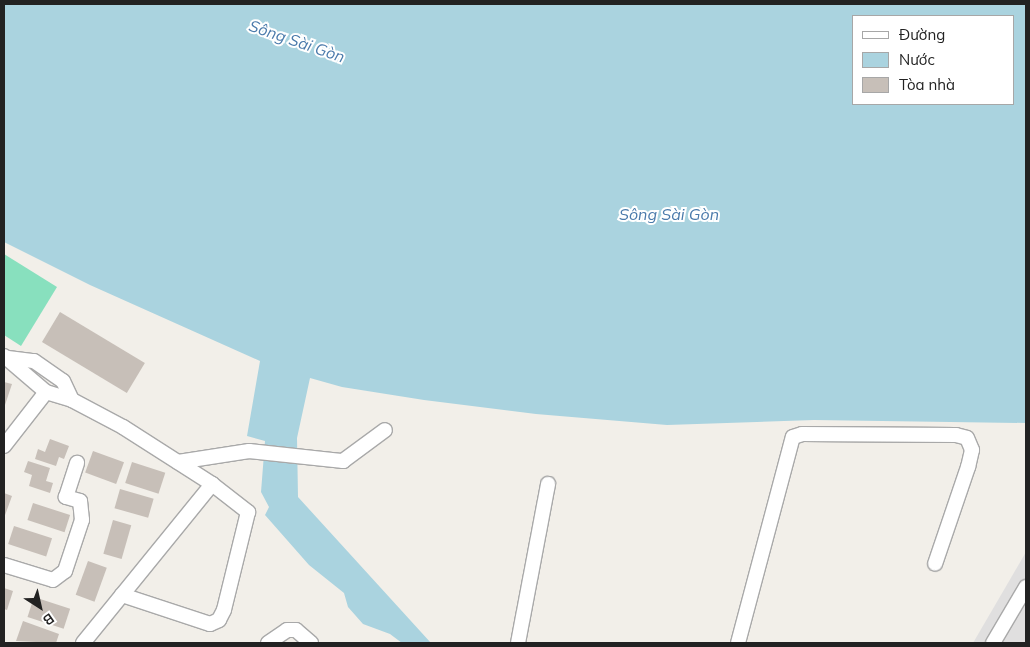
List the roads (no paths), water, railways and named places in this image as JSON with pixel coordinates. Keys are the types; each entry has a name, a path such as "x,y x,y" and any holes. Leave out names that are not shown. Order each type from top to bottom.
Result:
{"street":[{"path":"6,357 46,392 72,400 178,462 212,484 248,512 224,610 219,620 210,624 122,595"},
{"path":"6,357 34,361 63,381 72,400"},
{"path":"4,446 46,392"},
{"path":"178,462 249,451 343,461 385,430"},
{"path":"738,643 793,437 802,434 917,435 967,438 972,450 968,467 935,564"},
{"path":"4,565 53,580 65,571 82,520 80,501 66,497 77,463"},
{"path":"83,643 212,484"},
{"path":"518,643 548,484"},
{"path":"993,643 1026,587"},
{"path":"268,643 287,630 296,630 311,643"}],"water":[{"name":"Sông Sài Gòn","path":"4,4 1026,4 1026,423 814,420 667,425 536,414 424,400 342,387 310,378 297,438 298,497 431,643 402,643 390,634 363,624 348,607 344,593 309,565 265,515 269,507 261,492 265,441 247,436 260,361 90,285 4,242"}]}
